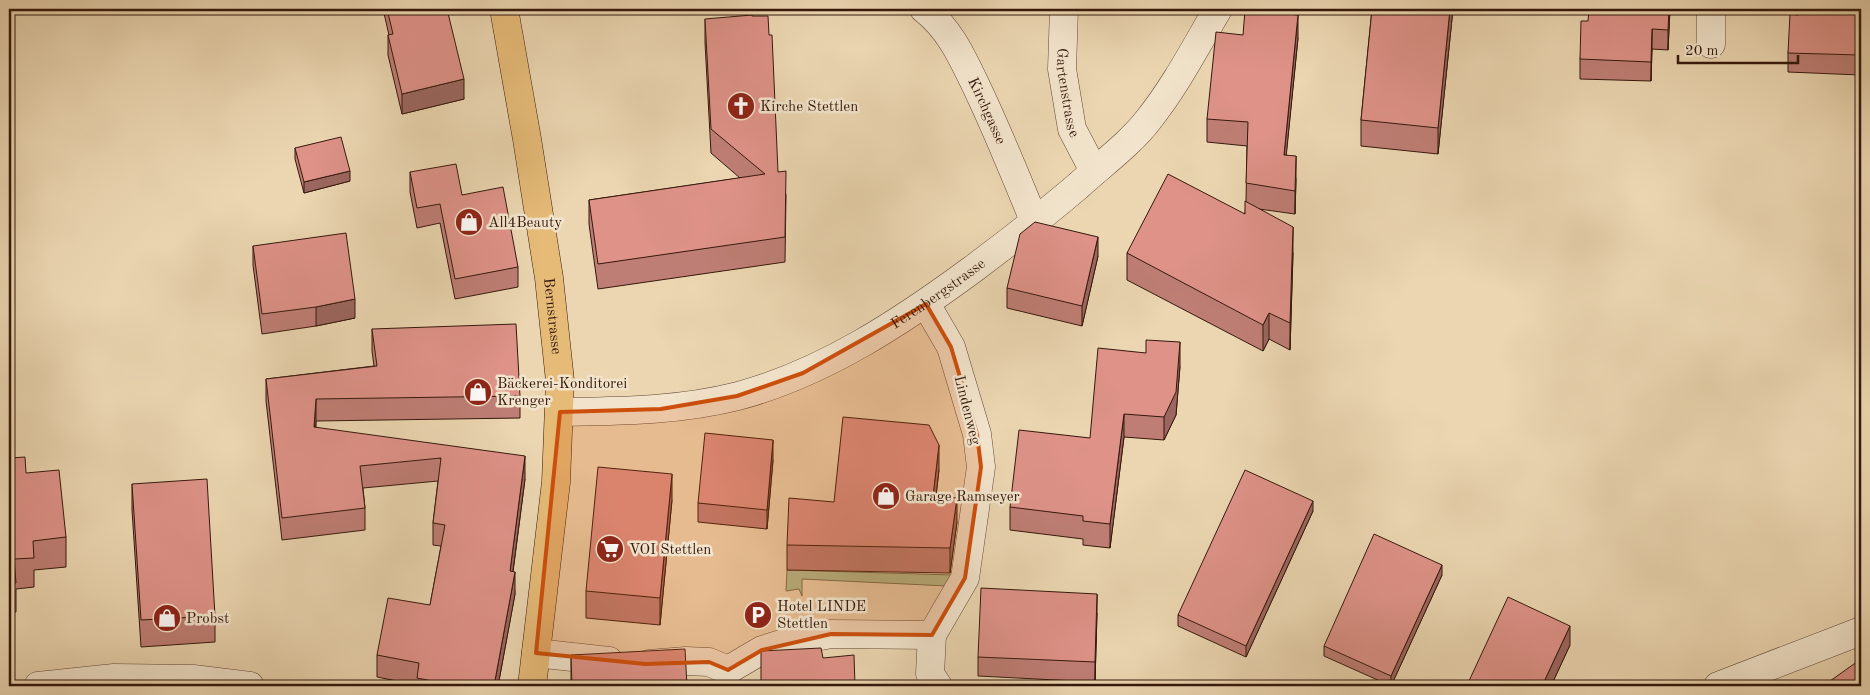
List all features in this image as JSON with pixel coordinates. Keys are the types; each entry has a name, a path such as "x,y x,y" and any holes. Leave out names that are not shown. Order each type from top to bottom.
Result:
{"main road":[{"name":"Bernstrasse","path":"504,9 549,278 560,381 556,482 532,686"}],"street":[{"name":"Kirchgasse","path":"924,9 943,28 958,50 995,126 1035,222"},
{"name":"Gartenstrasse","path":"1064,9 1062,69 1072,129 1094,171"},
{"name":"Ferenbergstrasse","path":"560,412 661,409 737,396 803,374 864,342 926,304 1035,222 1148,121 1168,92 1218,9"},
{"path":"1711,9 1711,44"},
{"name":"Lindenweg","path":"926,304 952,347 977,434 981,467 965,578 932,635 930,674 938,686"},
{"path":"1718,686 1861,631"},
{"path":"536,653 645,664 686,661 709,662 731,678 762,650 784,643 831,634 932,635"},
{"path":"38,686 114,678 193,679 250,686"}],"highlighted area":[{"path":"926,304 951,347 977,434 981,467 965,578 932,635 831,634 762,650 728,670 709,662 645,664 536,653 560,412 661,409 737,396 803,373"}],"green space":[{"path":"787,570 953,575 947,586 802,579 802,596 799,589 786,591"}],"building":[{"path":"387,9 447,9 464,79 402,94 388,35 393,34"},
{"path":"1372,9 1450,9 1438,128 1361,120"},
{"path":"1589,9 1669,9 1668,30 1652,29 1651,62 1580,59 1581,21 1588,21"},
{"path":"1798,9 1861,9 1860,55 1788,53 1790,14 1798,15"},
{"path":"1245,10 1298,15 1284,155 1296,156 1295,191 1246,183 1248,122 1207,119 1216,32 1243,35"},
{"path":"752,15 768,16 769,35 772,35 778,172 786,171 785,237 598,264 589,200 765,174 711,129 705,19"},
{"path":"341,137 350,171 304,182 295,148"},
{"path":"456,164 462,195 503,187 518,267 455,279 440,204 417,208 410,172"},
{"path":"1168,174 1245,214 1245,201 1293,227 1290,323 1269,313 1263,325 1127,253"},
{"path":"1035,222 1098,237 1082,306 1007,288 1020,234"},
{"path":"346,233 355,299 316,307 262,314 253,246"},
{"path":"516,324 520,396 316,399 314,427 525,456 510,571 515,572 494,686 458,686 417,678 419,663 377,655 388,598 430,605 445,525 433,523 441,458 360,466 365,508 282,518 266,379 377,366 372,329"},
{"path":"1146,340 1180,342 1176,392 1164,417 1124,414 1110,524 1083,521 1083,516 1010,507 1019,430 1090,438 1098,348 1146,353"},
{"name":"Garage Ramseyer","path":"843,417 929,425 939,445 933,496 957,498 950,548 787,545 789,498 834,502"},
{"path":"705,433 773,440 767,510 698,503"},
{"path":"25,457 26,473 59,470 66,537 33,541 34,558 14,559 16,583 9,583 9,458"},
{"path":"598,467 672,474 660,598 586,591"},
{"path":"1245,470 1313,501 1246,646 1178,615"},
{"path":"207,479 215,616 141,620 132,484"},
{"path":"1374,534 1442,565 1391,676 1324,646"},
{"path":"981,588 1097,594 1095,662 978,657"},
{"path":"1508,597 1570,626 1542,686 1476,686 1468,683"},
{"path":"821,648 823,658 854,655 855,686 761,686 761,651"},
{"path":"685,649 687,686 572,686 571,655"},
{"path":"1861,659 1861,686 1823,686"},
{"path":"220,681 251,686 219,686"}],"place":[{"name":"Kirche Stettlen","path":"741,106"},
{"name":"All4Beauty","path":"469,222"},
{"name":"Bäckerei-Konditorei Krenger","path":"478,392"},
{"name":"Garage Ramseyer","path":"886,496"},
{"name":"VOI Stettlen","path":"610,549"},
{"name":"Hotel LINDE Stettlen","path":"758,615"},
{"name":"Probst","path":"167,618"}]}
